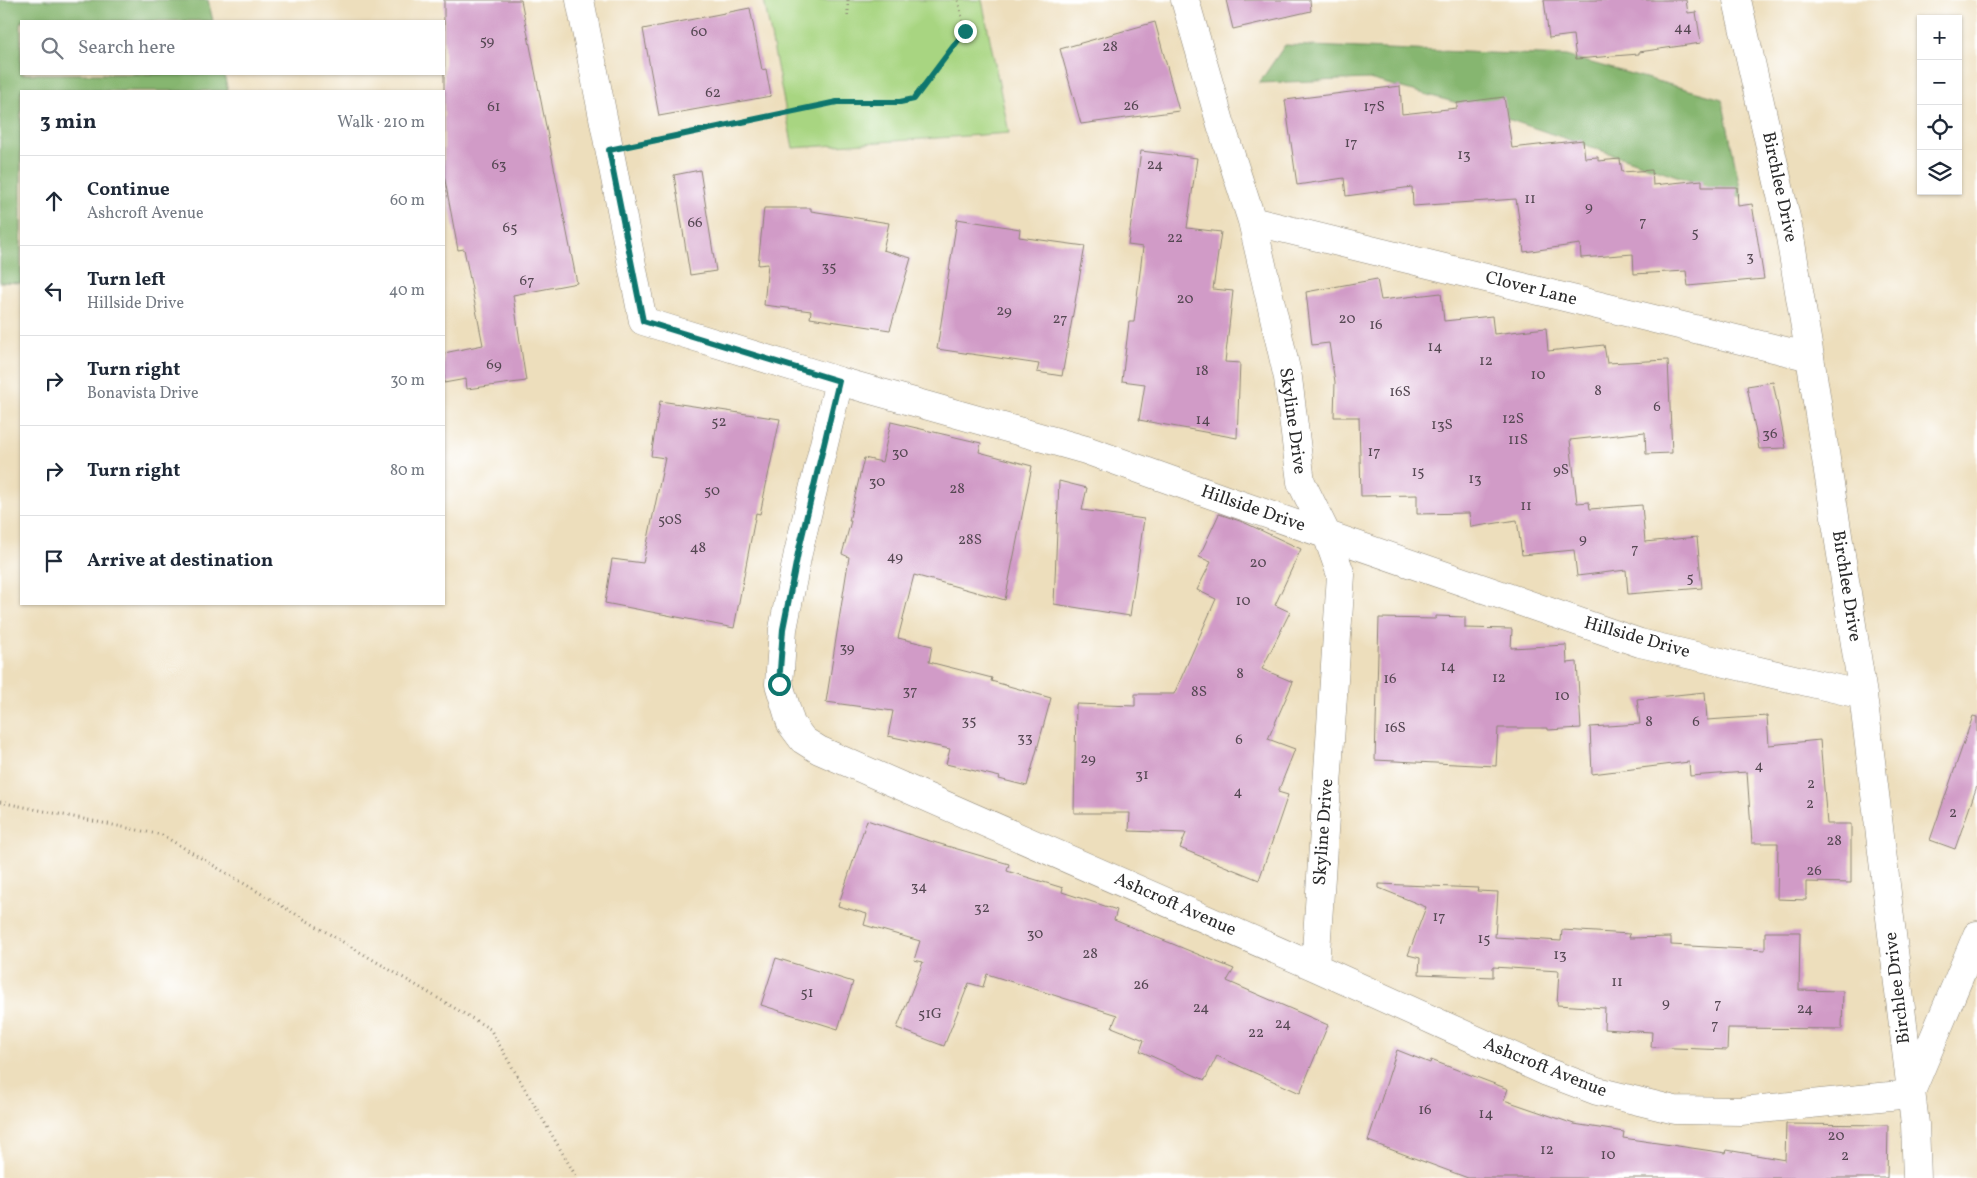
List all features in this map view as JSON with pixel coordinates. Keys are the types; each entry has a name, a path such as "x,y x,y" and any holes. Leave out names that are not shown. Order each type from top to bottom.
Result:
{"street":[{"path":"580,0 609,150"},
{"name":"Skyline Drive","path":"1185,0 1221,125 1252,221 1288,378 1301,482 1327,535 1340,574 1315,967"},
{"name":"Birchlee Drive","path":"1737,0 1789,230 1863,695 1915,1124 1917,1178"},
{"name":"Hillside Drive","path":"609,150 643,321 839,381 1086,450 1640,643 1863,695"},
{"name":"Clover Lane","path":"1252,221 1810,357"},
{"name":"Ashcroft Avenue","path":"839,381 798,553 783,629 779,684 791,724 803,740 819,750 1315,967 1547,1072 1597,1091 1675,1110 1741,1111 1910,1094"},
{"path":"1910,1094 1977,935"}],"path":[{"path":"848,0 848,16"},
{"path":"609,150 837,102 900,102 914,99 965,31 958,0"},
{"path":"0,802 162,835 490,1029 577,1178"}],"green space":[{"path":"0,0 208,0 213,20 20,20 20,75 224,75 228,90 20,90 20,283 0,282"},
{"path":"764,0 982,0 1009,133 793,148"},
{"path":"1285,45 1566,56 1722,99 1742,198 1472,107 1369,79 1259,83"}],"building":[{"path":"444,0 521,0 577,283 513,295 526,381 467,389 466,379 445,383 445,353 483,345 464,249 458,250 445,180"},
{"path":"1226,0 1310,0 1311,11 1233,29"},
{"path":"1544,0 1686,0 1688,13 1696,12 1701,43 1639,52 1639,54 1576,59 1573,35 1549,38"},
{"path":"750,8 762,70 766,69 771,96 659,116 643,29"},
{"path":"1155,22 1179,111 1081,124 1060,49"},
{"path":"1400,86 1402,114 1457,108 1457,103 1504,97 1512,148 1583,140 1585,158 1598,157 1598,161 1620,159 1622,172 1652,170 1653,185 1702,180 1702,187 1737,187 1738,206 1752,204 1764,279 1688,286 1686,271 1634,274 1633,254 1581,258 1580,244 1524,252 1516,199 1413,206 1412,187 1346,196 1344,178 1297,185 1285,100"},
{"path":"1141,151 1197,158 1187,228 1221,232 1213,289 1233,291 1225,362 1240,363 1237,438 1139,420 1145,384 1122,381 1129,322 1134,322 1143,247 1128,245"},
{"path":"700,170 716,271 690,275 674,175"},
{"path":"764,208 811,208 811,211 889,223 883,250 911,258 890,330 810,318 811,311 764,305 768,264 758,265"},
{"path":"957,219 1020,229 1019,237 1085,246 1062,376 1037,372 1039,364 937,349"},
{"path":"1377,279 1381,300 1441,293 1444,321 1492,316 1494,334 1546,328 1548,351 1604,345 1607,363 1668,360 1672,453 1646,454 1645,432 1570,440 1577,503 1589,502 1590,509 1642,505 1645,542 1697,537 1702,588 1628,594 1626,570 1577,576 1574,550 1522,555 1517,520 1471,527 1469,513 1417,514 1417,495 1361,496 1359,417 1334,417 1335,382 1329,343 1312,345 1306,292"},
{"path":"1773,382 1786,448 1759,449 1747,386"},
{"path":"660,401 780,419 760,514 756,513 734,628 605,603 612,559 643,563 665,458 651,456"},
{"path":"891,422 981,443 979,452 1032,466 1005,600 914,575 898,638 932,646 929,662 992,678 991,681 1051,698 1027,786 999,779 1000,777 946,764 950,749 888,736 893,711 826,702 849,557 842,554 851,521 849,521 864,458 882,462"},
{"path":"1059,481 1087,488 1082,510 1144,519 1130,616 1054,604"},
{"path":"1219,514 1243,522 1301,549 1275,605 1290,612 1262,669 1293,682 1268,739 1295,749 1278,792 1288,795 1259,880 1180,848 1186,833 1129,831 1130,813 1074,813 1076,704 1135,706 1135,694 1174,694 1216,599 1197,590 1211,562 1199,557"},
{"path":"1436,616 1465,617 1465,628 1512,629 1511,648 1566,645 1567,663 1577,662 1581,728 1548,730 1548,728 1498,728 1496,766 1375,760 1379,618 1436,619"},
{"path":"1705,692 1707,720 1767,716 1769,745 1820,740 1827,824 1851,824 1851,883 1806,882 1806,900 1777,899 1778,843 1752,843 1747,772 1690,776 1689,762 1592,774 1590,727 1640,724 1637,699"},
{"path":"1973,716 1977,717 1977,786 1955,849 1930,840"},
{"path":"867,820 923,839 1009,864 1007,871 1063,888 1062,892 1117,910 1114,920 1234,969 1227,981 1328,1025 1300,1093 1217,1056 1205,1080 1140,1051 1144,1040 1112,1027 1117,1015 987,974 983,987 969,983 944,1046 897,1028 923,962 914,960 920,941 864,925 867,914 838,906"},
{"path":"1379,884 1478,888 1477,891 1498,892 1495,937 1561,941 1562,930 1630,934 1629,938 1671,937 1671,945 1765,950 1765,932 1800,932 1799,990 1843,991 1842,1029 1728,1028 1727,1050 1651,1047 1652,1032 1604,1029 1605,1008 1557,1005 1559,971 1493,967 1493,977 1419,974 1420,958 1408,955 1426,907 1379,888"},
{"path":"776,958 853,982 838,1029 761,1005"},
{"path":"1397,1050 1430,1063 1431,1060 1508,1089 1504,1100 1574,1124 1624,1132 1623,1138 1726,1153 1727,1150 1785,1160 1786,1124 1888,1125 1887,1178 1468,1178 1368,1141"}],"route":[{"path":"779,684 783,629 798,553 839,381 643,321 609,150 837,102 900,102 914,99 965,31"}]}
